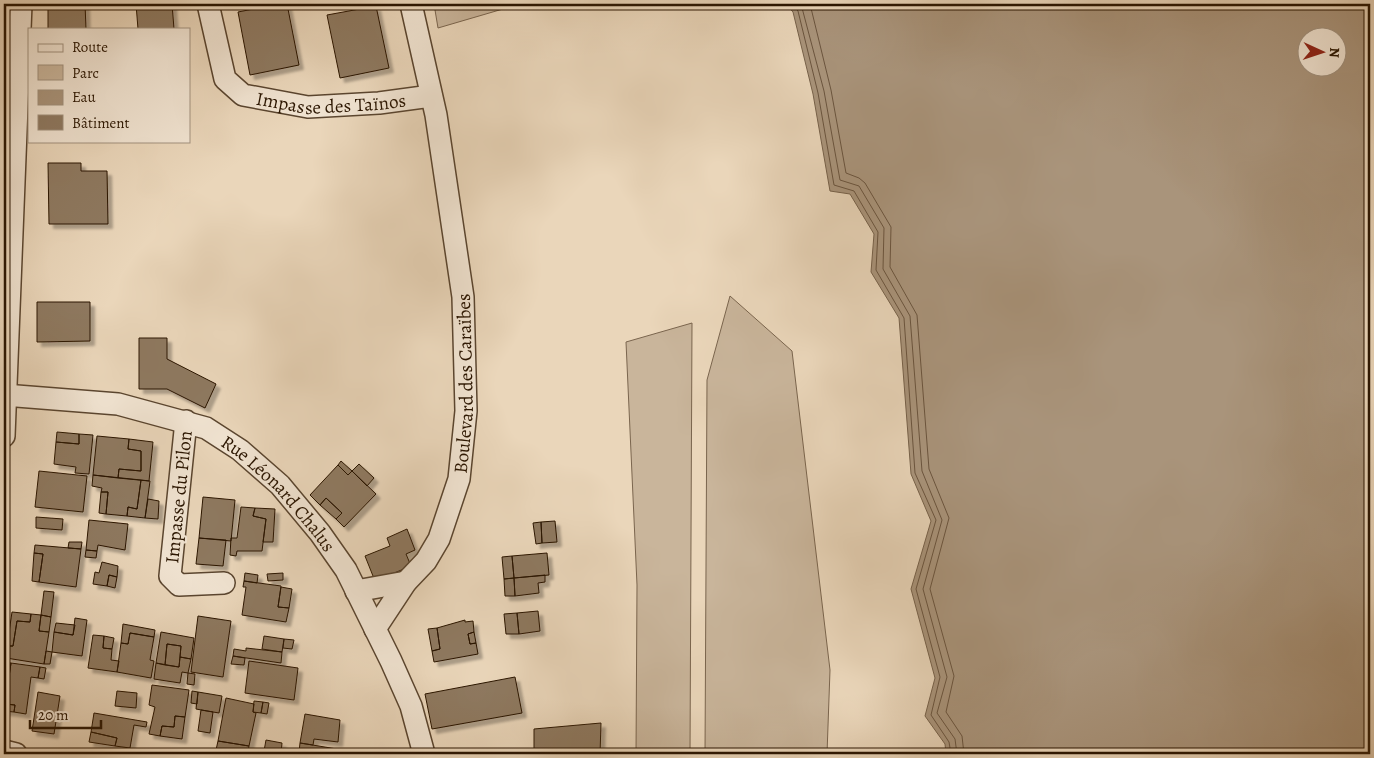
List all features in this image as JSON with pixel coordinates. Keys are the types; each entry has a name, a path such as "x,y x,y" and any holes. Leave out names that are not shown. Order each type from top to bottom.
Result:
{"street":[{"path":"4,436 10,150 21,4"},
{"name":"Impasse des Taïnos","path":"208,4 225,79 243,95 308,107 379,103 431,96"},
{"name":"Boulevard des Caraïbes","path":"375,629 406,582 426,561 438,539 460,479 466,412 463,297 431,96 411,4"},
{"name":"Rue Léonard Chalus","path":"5,395 118,404 206,428 240,450 280,485 320,533 346,570 411,706 424,754"},
{"name":"Impasse du Pilon","path":"186,421 170,576 180,585 224,582"},
{"path":"356,591 406,582"},
{"path":"4,751 16,754"}],"green space":[{"path":"434,4 520,4 438,28"},
{"path":"730,296 792,351 830,670 827,754 705,754 707,380"},
{"path":"692,323 690,754 636,754 637,585 626,342"}],"water":[{"path":"786,4 1370,4 1370,754 946,754 945,744 925,716 935,678 911,589 931,521 911,474 899,318 871,272 874,234 850,194 830,191 813,94 793,12"}],"building":[{"path":"48,4 85,4 86,28 48,28"},
{"path":"136,4 172,4 174,28 138,28"},
{"path":"287,4 299,65 250,75 238,12"},
{"path":"376,6 389,68 340,78 327,15"},
{"path":"48,163 81,163 81,171 107,171 108,224 49,224"},
{"path":"37,302 90,302 90,341 37,342"},
{"path":"139,338 167,338 167,359 216,384 205,408 167,389 139,389"},
{"path":"57,432 79,434 79,444 56,442"},
{"path":"79,434 93,435 89,474 75,473 76,467 54,464 56,442 79,444"},
{"path":"97,436 129,439 128,449 141,451 141,471 119,469 118,478 93,475"},
{"path":"129,439 153,442 149,481 118,478 119,469 141,471 141,451 128,449"},
{"path":"341,461 352,471 348,475 338,465"},
{"path":"359,464 374,478 367,486 352,471"},
{"path":"338,465 348,475 352,471 376,494 344,527 336,519 342,513 326,498 320,505 310,495"},
{"path":"39,471 87,476 83,512 35,507"},
{"path":"93,475 141,480 137,509 128,507 127,516 106,514 108,492 101,492 102,488 92,486"},
{"path":"141,480 150,481 145,518 127,516 128,507 137,509"},
{"path":"101,492 108,492 106,514 99,513"},
{"path":"203,497 235,500 231,541 199,538"},
{"path":"326,498 342,513 336,519 320,505"},
{"path":"148,499 159,501 158,519 145,518"},
{"path":"241,507 255,508 253,516 266,519 262,551 237,551 236,556 230,555 231,538 237,538"},
{"path":"255,508 275,509 273,542 263,542 266,519 253,516"},
{"path":"36,517 63,519 62,530 36,528"},
{"path":"89,520 128,524 125,550 98,545 97,551 86,550"},
{"path":"555,521 557,542 542,543 541,522"},
{"path":"541,522 542,543 536,544 533,523"},
{"path":"407,529 415,550 406,554 411,566 375,581 365,556 390,546 387,538"},
{"path":"199,538 226,540 223,566 196,564"},
{"path":"69,542 82,542 81,549 68,548"},
{"path":"35,545 81,549 76,587 39,582 43,554 34,553"},
{"path":"86,550 97,551 96,558 85,557"},
{"path":"34,553 43,554 39,582 32,581"},
{"path":"547,553 549,575 514,578 512,556"},
{"path":"512,556 514,578 504,579 502,557"},
{"path":"102,562 118,566 117,577 109,575 107,586 93,584 95,572 99,573"},
{"path":"245,573 258,575 257,583 244,581"},
{"path":"283,573 283,580 268,581 267,574"},
{"path":"109,575 117,577 115,588 107,586"},
{"path":"545,575 545,582 538,583 539,593 515,596 514,578"},
{"path":"514,578 515,596 505,596 504,579"},
{"path":"244,581 281,586 278,607 289,608 286,622 242,615 246,587 243,587"},
{"path":"281,587 292,589 289,608 278,607"},
{"path":"44,591 54,592 51,617 41,615"},
{"path":"538,611 540,631 519,634 517,613"},
{"path":"12,612 31,614 30,622 17,621 13,646 7,646"},
{"path":"517,613 519,634 506,634 504,614"},
{"path":"31,614 41,615 39,631 49,632 44,664 6,658 7,646 13,646 17,621 30,622"},
{"path":"41,615 51,617 49,632 39,631"},
{"path":"198,616 231,621 223,677 191,672"},
{"path":"75,618 87,620 82,656 52,652 54,632 73,635"},
{"path":"465,620 465,622 473,621 474,632 468,634 470,644 476,643 478,654 434,662 432,651 440,649 437,628"},
{"path":"56,623 75,625 73,635 54,632"},
{"path":"123,624 155,630 154,637 130,633 128,644 121,643"},
{"path":"437,628 440,649 432,651 428,629"},
{"path":"161,632 194,638 191,659 180,657 181,646 167,644 165,665 156,663"},
{"path":"474,632 476,643 470,644 468,634"},
{"path":"130,633 154,637 150,660 154,661 151,678 117,672 121,643 128,644"},
{"path":"93,635 104,636 103,648 112,649 111,660 119,661 117,672 88,668"},
{"path":"104,636 114,638 112,649 103,648"},
{"path":"264,636 284,639 282,652 262,649"},
{"path":"284,639 294,640 292,649 283,648"},
{"path":"167,644 181,646 179,667 165,665"},
{"path":"246,648 282,652 281,663 233,656 234,649 246,651"},
{"path":"46,651 52,652 50,664 44,664"},
{"path":"233,656 245,658 244,665 231,664"},
{"path":"180,657 191,659 188,673 182,672 180,683 154,679 156,663 179,667"},
{"path":"249,661 298,668 294,700 245,693"},
{"path":"4,662 11,663 5,704 15,705 14,712 4,711"},
{"path":"11,663 40,667 38,678 31,677 26,714 14,712 15,705 5,704"},
{"path":"40,667 46,668 44,679 38,678"},
{"path":"188,673 195,674 194,685 187,684"},
{"path":"515,677 522,713 432,729 425,694"},
{"path":"152,685 189,690 185,717 175,716 174,727 162,726 160,736 149,734 155,707 149,705"},
{"path":"117,691 137,693 136,708 115,706"},
{"path":"192,691 198,692 197,704 191,703"},
{"path":"38,692 60,696 54,734 32,731"},
{"path":"198,692 222,696 219,713 196,709"},
{"path":"226,698 254,704 253,712 256,713 249,746 218,741"},
{"path":"254,701 263,702 261,713 253,712"},
{"path":"263,702 269,703 267,714 261,713"},
{"path":"201,710 213,712 210,733 198,731"},
{"path":"94,713 147,722 146,727 134,725 130,748 115,746 117,738 91,732"},
{"path":"305,714 340,720 338,742 314,739 313,745 300,743"},
{"path":"175,716 185,717 182,739 160,736 162,726 174,727"},
{"path":"601,723 600,754 534,754 534,729"},
{"path":"91,732 117,738 115,746 89,742"},
{"path":"266,740 282,743 281,754 264,751"},
{"path":"218,741 249,746 248,754 216,750"},
{"path":"300,743 337,749 336,754 299,752"}]}
